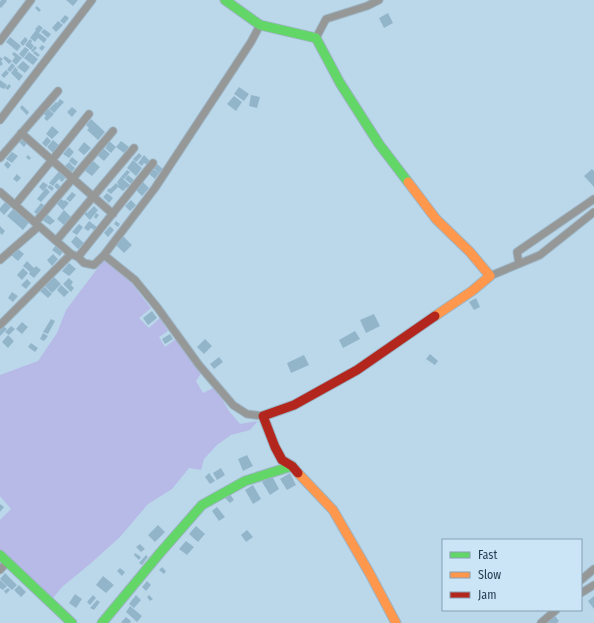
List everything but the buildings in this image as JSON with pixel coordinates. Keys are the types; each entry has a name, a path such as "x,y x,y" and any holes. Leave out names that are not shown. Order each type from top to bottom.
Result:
{"street":[{"path":"0,41 31,0"},
{"path":"0,120 92,0"},
{"path":"224,0 260,25 316,38 340,83 379,144 436,219 470,252 490,276"},
{"path":"316,38 326,19 367,6 379,0"},
{"path":"0,193 84,263 94,265 104,255 155,188 247,49 260,25"},
{"path":"0,158 58,91"},
{"path":"15,205 89,114"},
{"path":"0,260 37,224 73,178 113,131"},
{"path":"21,133 113,214"},
{"path":"56,241 134,148"},
{"path":"0,326 75,256 113,214 154,163"},
{"path":"518,264 517,252 594,200"},
{"path":"104,255 135,280 157,307 199,365 233,405 247,414 263,416 294,405 357,370 472,291 490,276 540,255 594,212"},
{"path":"263,416 275,447 282,460 292,466 333,510 396,623"},
{"path":"102,623 202,505 244,481 292,466"},
{"path":"0,555 72,623"},
{"path":"0,570 7,562"},
{"path":"582,579 594,569"},
{"path":"582,592 594,585"},
{"path":"541,623 555,611"}],"shaded area":[{"path":"106,257 124,273 151,308 139,318 149,328 160,318 168,331 159,337 165,347 176,339 202,372 196,381 203,393 215,387 229,411 240,424 258,421 250,430 231,435 217,445 204,459 201,470 189,468 172,489 148,504 120,537 62,587 53,598 0,550 0,520 11,509 0,496 0,375 38,361 57,333 66,310"}],"traffic: fast":[{"path":"225,0 260,25 316,38 340,83 379,144 408,182"},
{"path":"102,623 202,505 245,481 292,466"},
{"path":"0,555 72,623"}],"traffic: slow":[{"path":"408,182 436,219 470,252 490,276 472,291 435,316"},
{"path":"298,473 333,510 396,623"}],"traffic: jam":[{"path":"298,473 292,466 282,460 275,447 263,416 294,405 357,370 435,316"}]}
